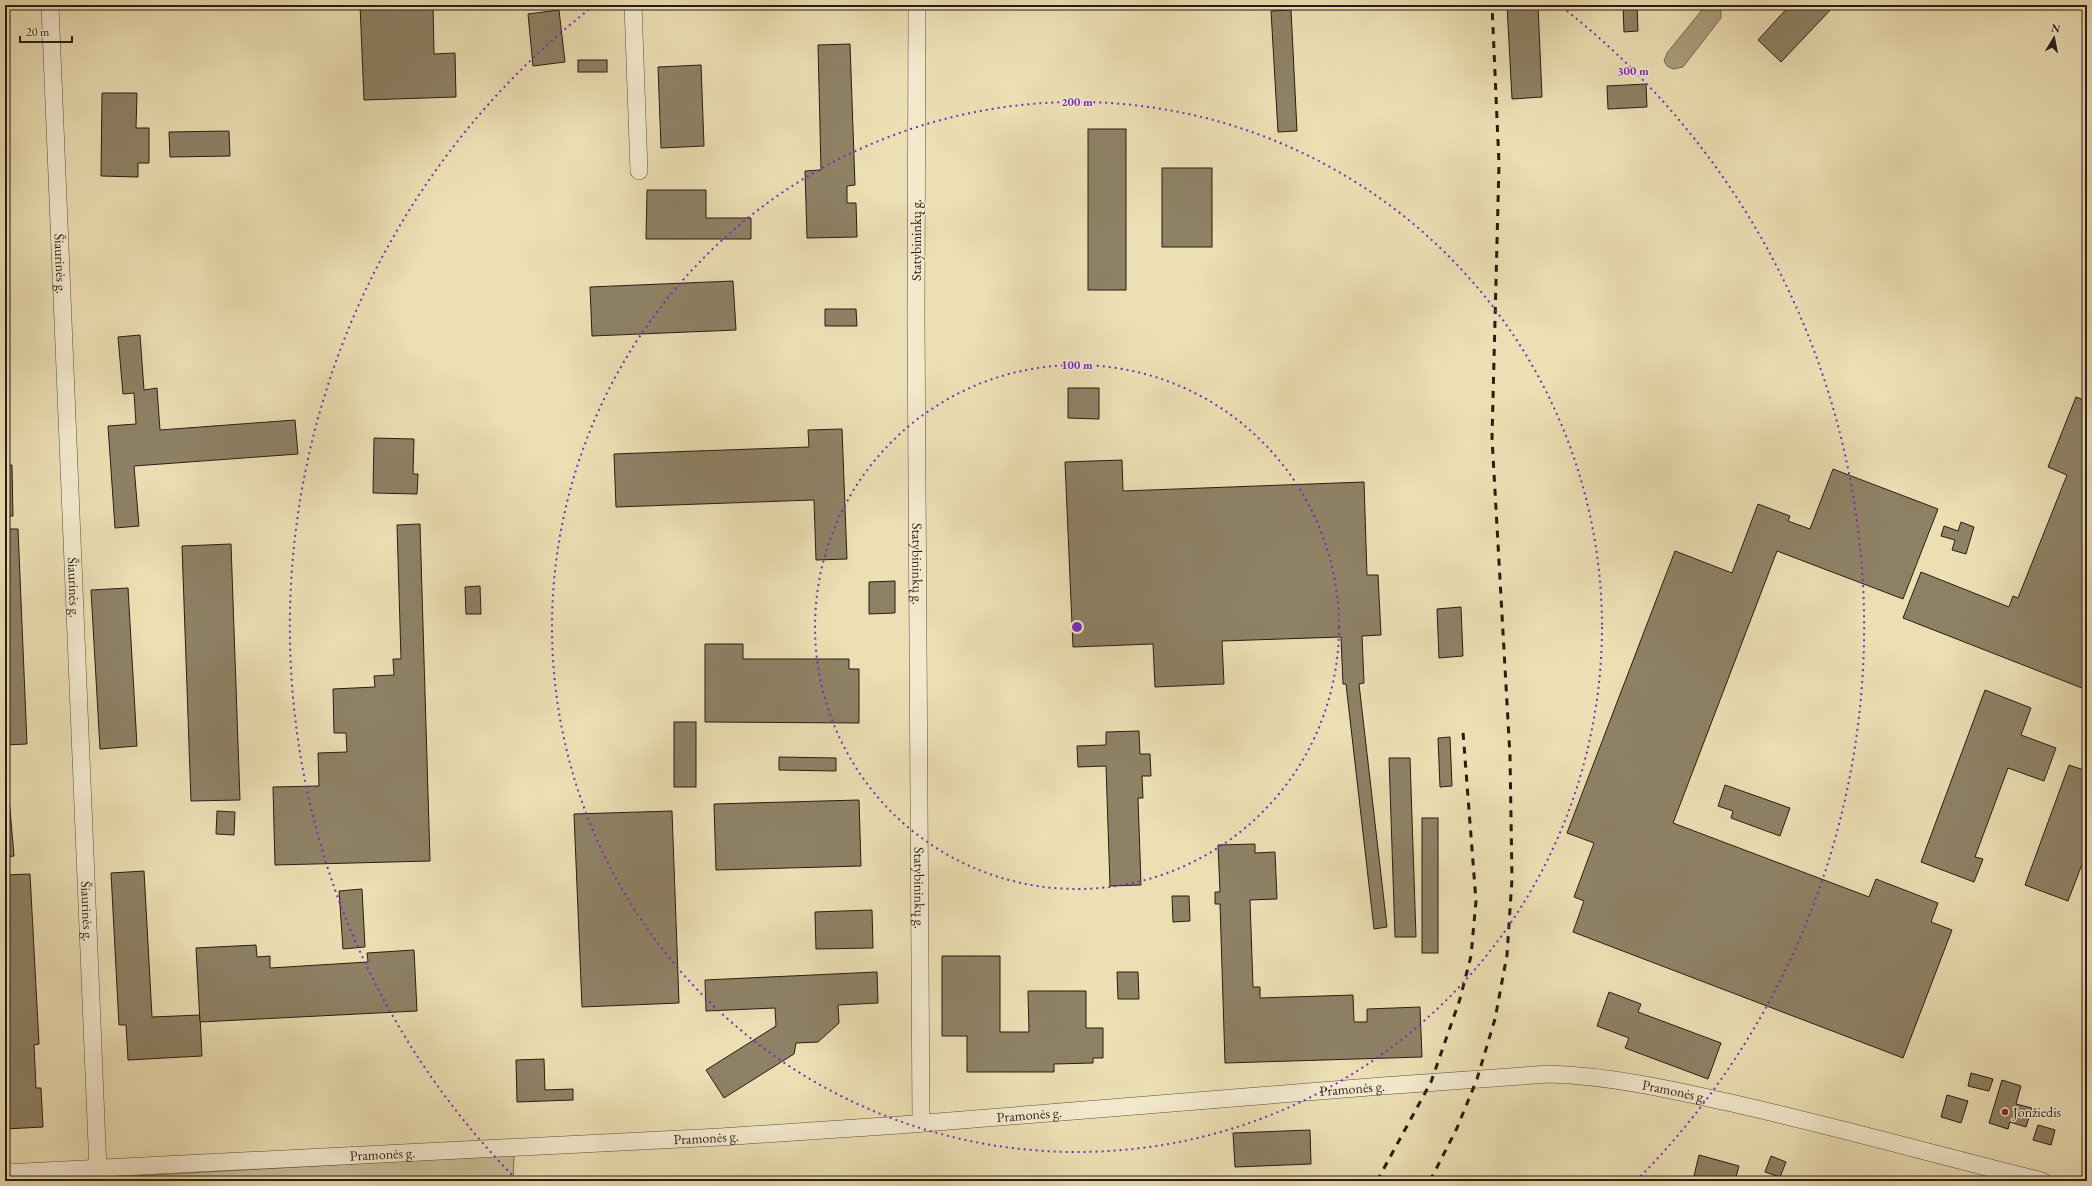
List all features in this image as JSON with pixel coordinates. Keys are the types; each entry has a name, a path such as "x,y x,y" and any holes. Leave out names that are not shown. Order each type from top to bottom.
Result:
{"street":[{"name":"Šiaurinės g.","path":"50,5 98,1170"},
{"path":"633,5 639,170"},
{"name":"Statybininkų g.","path":"917,5 916,326 921,1123"},
{"name":"Pramonės g.","path":"5,1174 720,1137 921,1123 1549,1074 1576,1075 1663,1089 1726,1102 1821,1124 2042,1181"}],"shaded area":[{"path":"1706,5 1716,6 1721,11 1721,18 1683,67 1673,69 1667,66 1664,61 1667,53"},
{"path":"514,1155 513,1181 42,1181"}],"building":[{"path":"360,5 433,5 434,54 455,53 456,97 364,100"},
{"path":"1507,5 1538,5 1542,97 1512,99"},
{"path":"1623,5 1637,5 1638,31 1624,32"},
{"path":"1790,5 1835,5 1781,62 1758,40"},
{"path":"559,10 565,62 533,66 528,14"},
{"path":"1291,10 1297,131 1278,132 1271,11"},
{"path":"850,44 855,185 847,186 847,203 856,203 857,237 807,238 805,171 821,170 818,45"},
{"path":"578,60 607,60 607,72 578,72"},
{"path":"701,65 704,146 661,148 658,67"},
{"path":"1646,84 1647,107 1608,109 1607,86"},
{"path":"102,93 137,93 136,128 149,128 149,163 138,163 138,177 101,176"},
{"path":"1088,129 1126,129 1126,290 1088,290"},
{"path":"229,131 230,156 170,157 169,132"},
{"path":"1162,168 1212,168 1212,247 1162,247"},
{"path":"647,190 706,190 706,218 751,218 751,239 646,239"},
{"path":"733,281 736,330 592,336 590,287"},
{"path":"825,309 856,309 857,326 825,326"},
{"path":"140,335 144,390 157,388 160,430 295,420 298,454 134,466 139,526 115,528 108,426 136,424 134,393 123,394 118,337"},
{"path":"1068,388 1099,388 1099,419 1068,418"},
{"path":"2076,397 2087,401 2087,690 1903,618 1921,572 2009,607 2013,596 2018,598 2067,475 2048,467"},
{"path":"842,429 847,559 816,560 814,500 616,507 614,454 809,447 808,430"},
{"path":"374,438 414,439 413,474 418,474 417,494 373,493"},
{"path":"1122,460 1123,491 1364,482 1367,575 1378,575 1381,635 1362,636 1364,683 1359,684 1387,927 1374,929 1346,684 1343,684 1341,637 1222,641 1224,684 1155,687 1153,644 1073,647 1065,462"},
{"path":"5,465 12,465 13,516 5,516"},
{"path":"1833,469 1938,509 1903,599 1777,551 1673,823 1869,897 1876,879 1938,903 1931,922 1952,930 1903,1058 1573,932 1584,901 1574,897 1594,843 1567,833 1675,551 1732,573 1758,504 1790,516 1788,521 1810,529"},
{"path":"1961,522 1974,527 1966,554 1952,550 1955,540 1941,536 1944,526 1958,531"},
{"path":"420,524 430,861 275,865 273,787 319,786 318,753 347,752 346,733 334,733 333,689 375,687 374,676 394,675 393,659 401,659 397,525"},
{"path":"5,529 18,529 27,744 5,745"},
{"path":"231,544 240,800 191,801 182,546"},
{"path":"895,581 895,613 869,614 869,582"},
{"path":"480,586 481,614 466,614 465,587"},
{"path":"128,588 137,746 100,749 91,590"},
{"path":"1461,607 1463,656 1439,658 1437,609"},
{"path":"705,644 743,644 743,659 849,659 849,669 859,669 859,723 705,722"},
{"path":"1985,690 2031,708 2021,735 2056,748 2044,781 2008,768 1975,857 1983,859 1974,882 1921,862"},
{"path":"674,722 696,722 696,787 674,787"},
{"path":"1139,731 1140,754 1150,754 1151,776 1142,776 1143,798 1138,798 1141,885 1110,886 1106,766 1078,767 1077,746 1106,745 1106,732"},
{"path":"1450,737 1452,786 1440,787 1438,738"},
{"path":"779,757 836,758 836,771 779,770"},
{"path":"1389,758 1410,758 1416,937 1395,937"},
{"path":"2069,765 2087,771 2087,851 2068,901 2025,885"},
{"path":"1725,785 1790,808 1780,836 1731,818 1733,811 1718,806"},
{"path":"8,786 14,856 5,857 5,787"},
{"path":"859,800 861,866 716,870 714,804"},
{"path":"217,811 235,812 234,835 216,834"},
{"path":"672,811 679,1003 582,1007 574,814"},
{"path":"1422,818 1438,818 1438,953 1422,953"},
{"path":"1255,844 1255,853 1275,852 1277,899 1250,900 1253,987 1260,987 1260,998 1353,995 1354,1022 1367,1022 1367,1009 1420,1007 1422,1057 1225,1063 1220,904 1215,904 1215,892 1220,892 1218,845"},
{"path":"144,871 152,1017 200,1015 202,1056 128,1060 126,1025 119,1025 111,873"},
{"path":"30,874 39,1044 34,1045 36,1088 41,1088 43,1127 5,1129 5,875"},
{"path":"362,889 365,947 343,949 339,891"},
{"path":"1172,896 1189,896 1190,921 1173,922"},
{"path":"872,910 873,948 816,949 815,912"},
{"path":"256,945 257,957 270,956 270,968 368,962 367,953 414,950 417,1011 200,1022 196,948"},
{"path":"942,956 1000,956 1000,1032 1029,1032 1028,991 1086,991 1086,1028 1103,1028 1103,1058 1093,1058 1093,1063 1054,1064 1054,1072 967,1072 967,1036 942,1036"},
{"path":"877,972 878,1003 838,1005 839,1023 818,1042 796,1043 794,1054 724,1098 706,1070 776,1026 775,1008 706,1011 705,980"},
{"path":"1117,972 1138,972 1139,999 1118,999"},
{"path":"1609,992 1641,1004 1638,1012 1721,1043 1708,1079 1625,1048 1629,1038 1597,1026"},
{"path":"544,1059 545,1090 573,1089 573,1100 517,1102 516,1060"},
{"path":"1971,1073 1993,1079 1989,1091 1968,1086"},
{"path":"2002,1080 2021,1086 2016,1104 2032,1108 2026,1127 2010,1122 2008,1129 1989,1123"},
{"path":"1947,1095 1968,1101 1961,1123 1941,1117"},
{"path":"2038,1125 2055,1130 2051,1145 2033,1140"},
{"path":"1310,1130 1311,1164 1235,1167 1233,1133"},
{"path":"1699,1155 1739,1166 1735,1181 1693,1180"},
{"path":"1771,1156 1786,1162 1780,1177 1765,1172"}],"railway":[{"path":"1430,1181 1457,1128 1477,1079 1495,1019 1507,955 1512,879 1510,756 1492,438 1499,164 1492,5"},
{"path":"1377,1181 1431,1082 1460,999 1471,956 1476,901 1463,732"}],"place":[{"name":"Jonžiedis","path":"2005,1112"}]}
